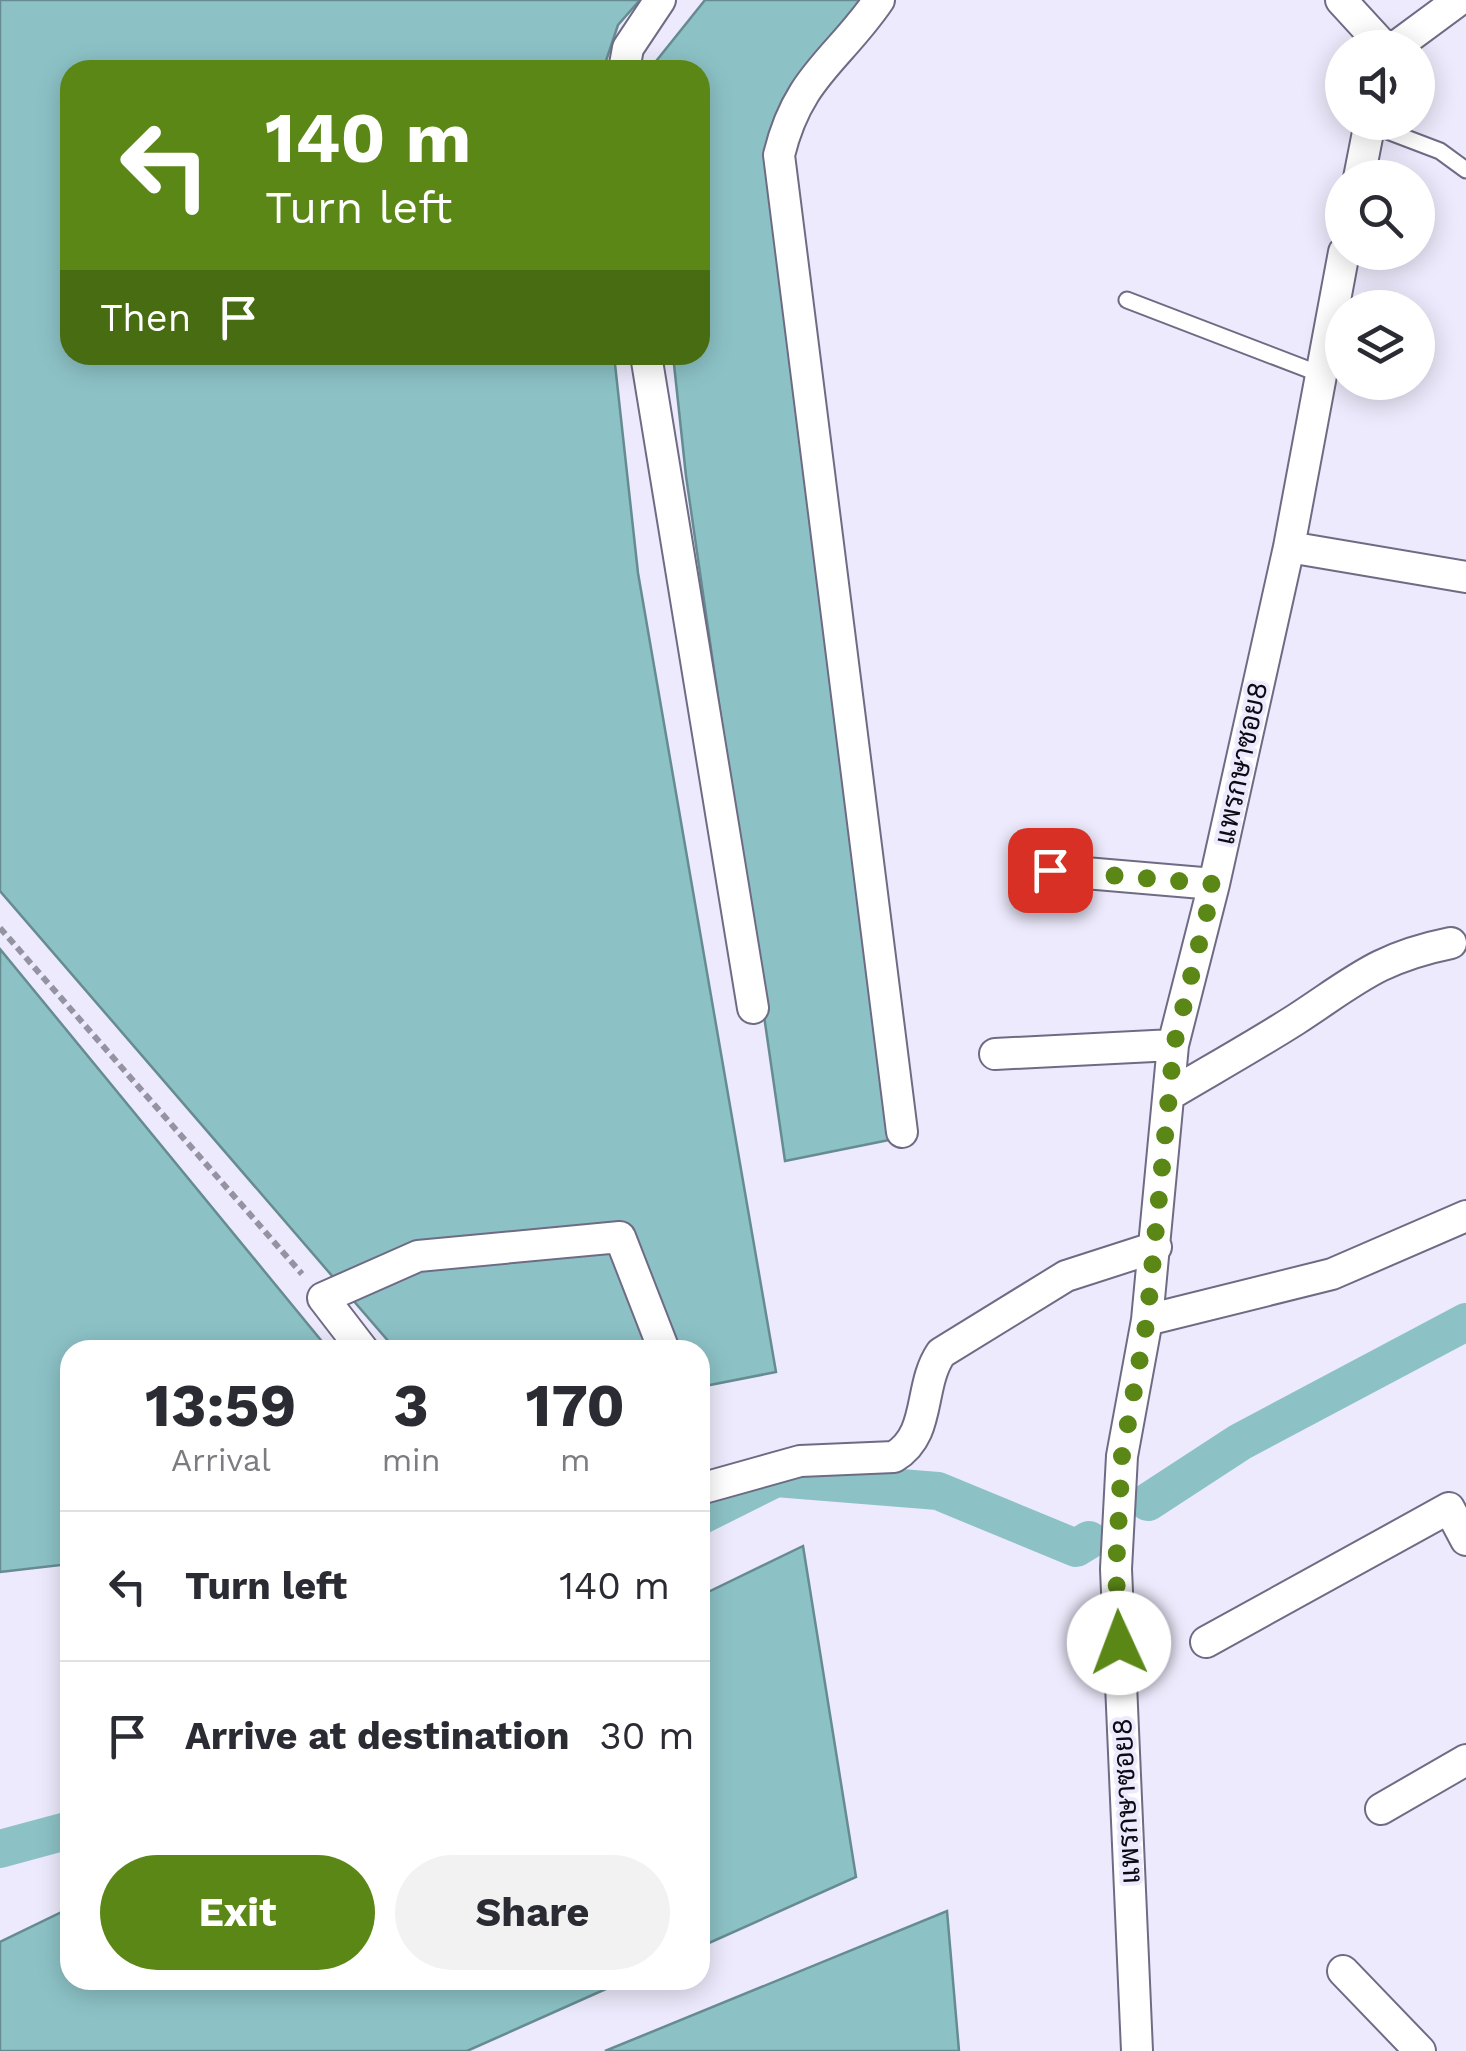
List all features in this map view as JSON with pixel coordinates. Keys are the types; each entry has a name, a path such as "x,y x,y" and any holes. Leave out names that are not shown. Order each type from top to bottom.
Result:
{"street":[{"path":"626,60 628,48 660,0"},
{"path":"880,0 811,80 788,116 779,155 902,1132"},
{"path":"1341,0 1368,30"},
{"path":"1418,30 1459,0"},
{"name":"แพรกษาซอย8","path":"1137,2051 1116,1569 1122,1456 1147,1320 1174,1045 1289,547 1340,270"},
{"path":"648,365 753,1008"},
{"path":"1289,547 1466,577"},
{"path":"1050,870 1214,884"},
{"path":"1169,1095 1296,1019 1356,975 1410,951 1451,943"},
{"path":"995,1054 1174,1045"},
{"path":"1147,1320 1332,1274 1466,1216"},
{"path":"355,1340 322,1298 418,1256 620,1237 660,1340"},
{"path":"710,1486 800,1461 894,1457 919,1434 928,1372 941,1353 1066,1276 1156,1248"},
{"path":"1206,1642 1458,1504 1466,1540"},
{"path":"1381,1809 1466,1760"},
{"path":"1342,1970 1420,2051"}],"lane":[{"path":"1412,140 1440,151 1466,170"},
{"path":"1127,300 1320,374"}],"path":[{"path":"0,928 322,1298"}],"shaded area":[{"path":"0,0 640,0 618,25 606,60 60,60 60,365 615,365 638,573 776,1372 710,1385 710,1340 387,1340 0,891"},
{"path":"705,0 889,0 789,133 904,1137 785,1161 686,476 674,365 710,365 710,60 657,60"},
{"path":"0,949 321,1340 60,1340 60,1565 0,1572"},
{"path":"803,1546 856,1877 710,1943 710,1591"},
{"path":"947,1911 959,2051 605,2051"},
{"path":"60,1913 60,1990 604,1990 467,2051 0,2051 0,1942"}],"waterway":[{"path":"1148,1502 1240,1442 1466,1322"},
{"path":"710,1511 776,1478 938,1491 1076,1548 1089,1540"},
{"path":"0,1849 60,1833"}],"route":[{"path":"1050,870 1214,884 1174,1045 1147,1320 1122,1456 1116,1569 1119,1643"}]}
